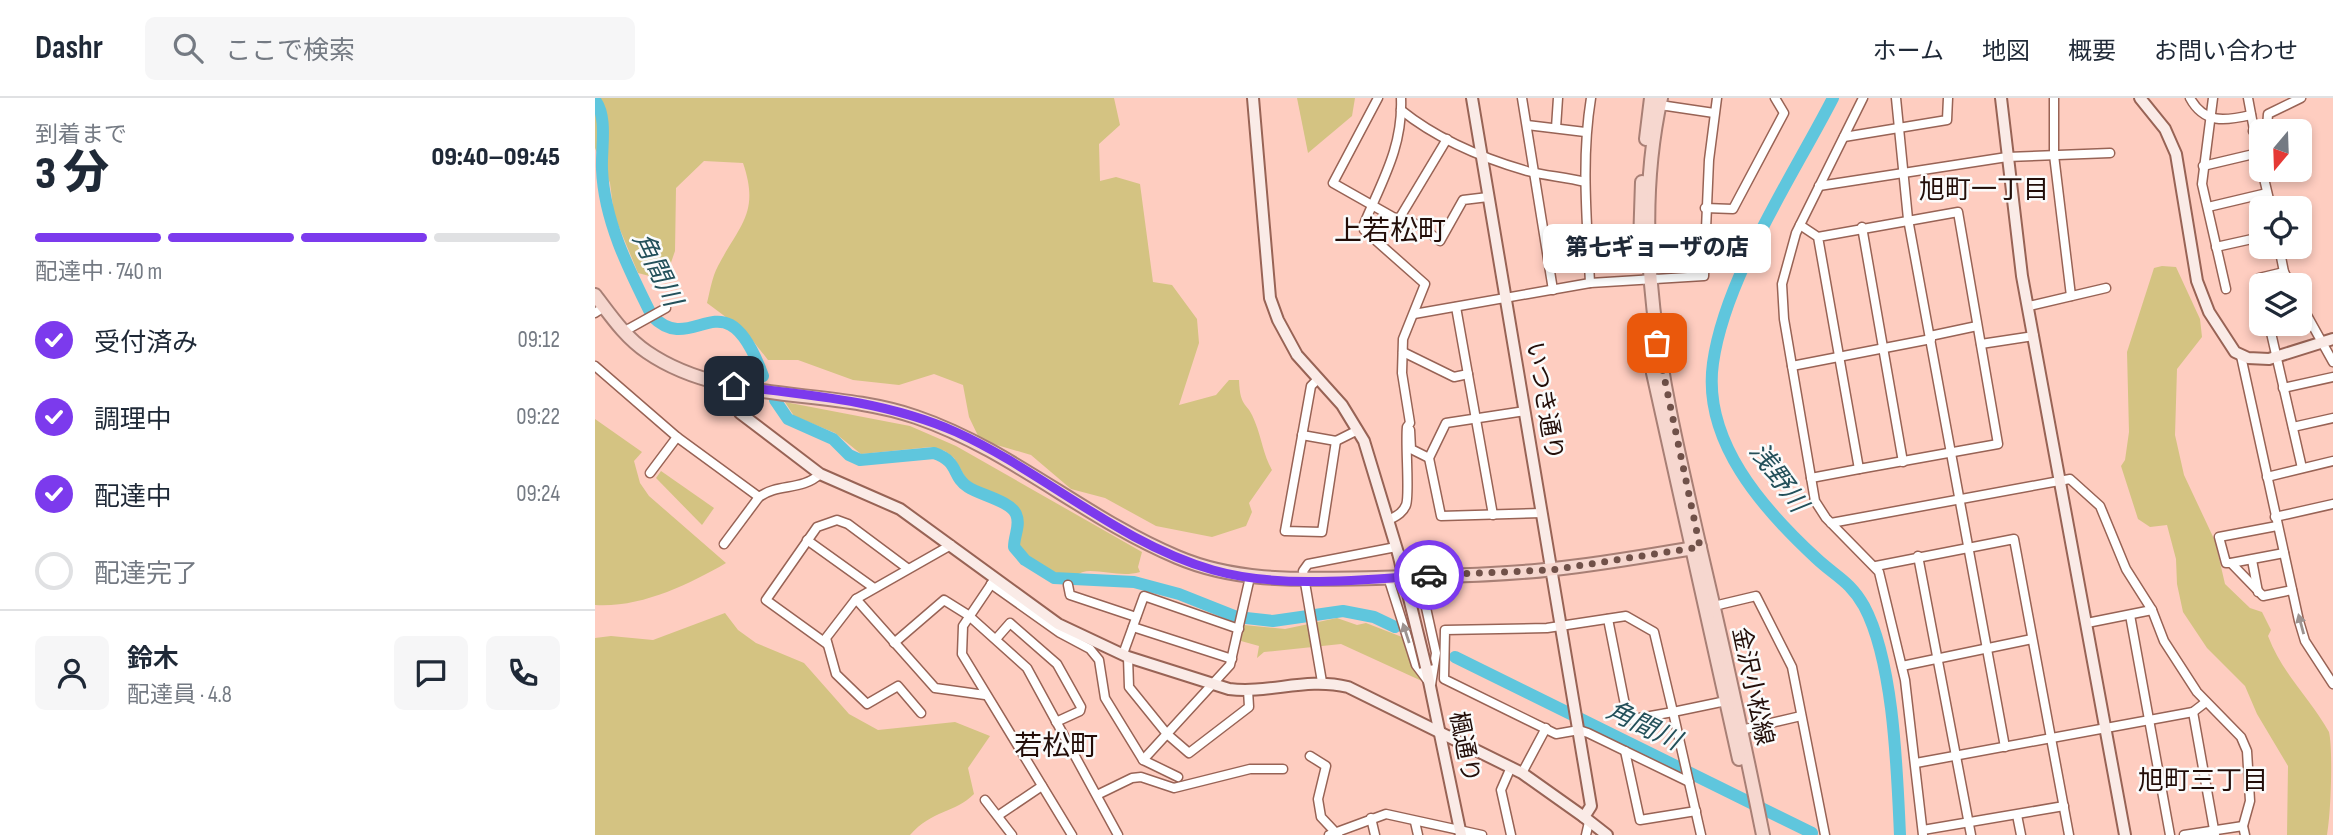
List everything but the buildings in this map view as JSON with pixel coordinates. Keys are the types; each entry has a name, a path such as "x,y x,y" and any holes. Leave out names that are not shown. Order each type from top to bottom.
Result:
{"main road":[{"path":"595,295 599,310 647,352 673,367 734,386 842,400 916,417 957,433 1006,459 1162,551 1215,570 1250,577 1304,579 1551,570 1695,548 1650,358 1640,209 1658,100"},
{"name":"金沢小松線","path":"1695,548 1714,606 1741,730 1750,795"},
{"name":"金沢小松線","path":"1695,548 1726,701 1755,814 1763,835"},
{"name":"金沢小松線","path":"1755,814 1755,835"}],"street":[{"name":"楓通り","path":"1254,98 1270,298 1285,336 1342,405 1358,430 1397,550 1431,685 1460,833"},
{"path":"1378,98 1333,183 1399,219 1419,225 1440,241 1463,200 1488,197"},
{"path":"1401,98 1398,146 1364,230 1425,284 1403,339 1402,373 1411,449 1430,458"},
{"name":"いつき通り","path":"1472,98 1578,727"},
{"path":"1522,98 1553,290"},
{"path":"1556,128 1558,98"},
{"path":"1590,283 1585,132 1591,98"},
{"path":"1414,314 1590,283 1704,276 1705,208 1717,98"},
{"path":"1705,208 1733,209 1784,113 1775,98"},
{"path":"1863,98 1800,225 1782,284 1784,319 1818,507 1859,553 1876,566 1902,666 1923,833 1969,822 2064,806"},
{"path":"1896,98 1908,219 2005,747"},
{"path":"1844,137 1947,120 1948,98"},
{"path":"2001,98 2007,157 2034,336 2125,835"},
{"path":"2054,98 2055,155 2071,296"},
{"path":"2140,98 2165,129 2176,154 2197,281 2231,347 2241,356 2277,358 2328,341"},
{"path":"2190,98 2200,113 2209,118 2226,121 2251,115"},
{"path":"2213,98 2202,184 2226,289"},
{"path":"2248,98 2252,119"},
{"path":"2268,119 2268,114 2301,98"},
{"path":"1658,100 1714,113"},
{"path":"1401,110 1427,130 1481,155 1535,173 1585,182"},
{"path":"1527,125 1585,132"},
{"path":"1399,219 1447,139"},
{"path":"1819,186 2007,157 2109,153"},
{"path":"2203,166 2249,155"},
{"path":"2264,182 2268,196"},
{"path":"2208,207 2267,193"},
{"path":"1800,225 1818,237 1958,212 1998,444 1811,478"},
{"path":"1862,228 1903,462"},
{"path":"1818,237 1859,470"},
{"path":"2216,247 2249,240"},
{"path":"2280,273 2284,272 2281,259"},
{"path":"2029,306 2106,288"},
{"path":"1457,307 1493,515"},
{"path":"623,332 666,308"},
{"path":"2312,319 2328,341 2333,362"},
{"path":"1793,366 1977,326"},
{"path":"1980,344 2034,336"},
{"path":"2272,336 2302,468"},
{"path":"1403,352 1454,377 1468,374"},
{"path":"2241,356 2277,526 2305,641 2333,684"},
{"path":"595,366 677,437 759,498"},
{"path":"2283,388 2333,377"},
{"path":"1318,379 1311,386 1285,531 1322,532 1336,441"},
{"path":"734,386 740,413 820,474 900,509 951,545 993,582 1060,633 1090,649 1099,660 1105,698 1143,760 1178,777"},
{"path":"1525,411 1446,423 1430,458 1441,516 1542,513"},
{"path":"2293,428 2333,418"},
{"path":"1389,520 1401,513 1407,504 1404,452 1407,427 1410,424"},
{"path":"1302,435 1336,441 1358,430"},
{"path":"650,473 677,437"},
{"path":"2267,477 2333,461"},
{"path":"725,544 759,498 771,491 809,485 820,474"},
{"path":"1831,523 2070,479 2076,483 2099,506 2126,569 2152,610 2164,641 2206,702 2241,737 2247,751 2250,801 2244,831 2184,835"},
{"path":"2275,517 2333,504"},
{"path":"827,644 766,600 817,527 837,520 848,524 907,568"},
{"path":"2277,526 2219,537 2226,564 2284,554"},
{"path":"1876,566 1967,546 2014,539 2069,835"},
{"path":"807,540 874,588"},
{"path":"921,713 898,686 867,704 836,674 826,639 856,598 951,545"},
{"path":"1322,682 1303,571 1308,564 1397,550"},
{"path":"1919,556 1971,835"},
{"path":"2252,559 2259,592"},
{"path":"2231,564 2263,596 2292,590"},
{"path":"1419,576 1436,653 1431,685"},
{"path":"1143,760 1232,660 1250,577"},
{"path":"1388,577 1416,665 1431,685"},
{"path":"993,582 963,626 962,653 1072,835"},
{"path":"993,582 1058,624 1126,656 1213,684 1248,690 1322,682 1348,687 1375,698 1522,773 1607,835"},
{"path":"1068,585 1070,594 1136,617"},
{"path":"1241,622 1144,596 1126,656 1129,687 1167,734 1189,753 1249,707 1248,690"},
{"path":"1714,606 1756,596 1792,667 1825,835"},
{"path":"856,598 935,688 985,695"},
{"path":"894,643 944,600 968,615 1027,668 1118,835"},
{"path":"2087,623 2152,610"},
{"path":"2130,615 2170,835"},
{"path":"1578,727 1563,734 1546,728 1444,678 1445,630 1560,626 1626,616 1654,632 1701,835"},
{"path":"1608,619 1627,720 1726,701"},
{"path":"996,639 1010,623 1057,664 1081,708 1080,711 1056,722"},
{"path":"1133,627 1232,660"},
{"path":"1902,666 2032,639"},
{"path":"1916,763 2193,712 2206,702"},
{"path":"2193,712 2215,833"},
{"path":"1741,730 1801,716"},
{"path":"1578,727 1688,779"},
{"path":"1578,727 1591,806 1586,835"},
{"path":"1522,773 1546,728"},
{"path":"1625,751 1640,820 1696,811"},
{"path":"1310,756 1326,766 1318,799 1321,817 1334,834 1386,814 1460,833 1482,835"},
{"path":"1511,767 1501,790 1511,835"},
{"path":"1097,795 1132,778 1140,777 1174,788 1250,769 1283,769"},
{"path":"999,816 1042,786"},
{"path":"985,800 1013,835"},
{"path":"2017,814 2021,835"},
{"path":"1371,818 1375,835"},
{"path":"1415,822 1418,835"}],"shaded area":[{"path":"595,98 1114,98 1120,125 1099,144 1100,181 1116,177 1140,184 1153,282 1172,285 1197,319 1199,343 1179,405 1216,395 1229,380 1239,380 1241,396 1252,415 1272,470 1249,503 1252,512 1246,526 1212,537 1156,526 1105,498 1071,489 1031,455 980,440 969,417 963,385 934,374 899,385 853,380 798,360 768,360 746,332 707,303 716,270 740,228 748,206 748,180 743,163 704,161 676,188 675,251 665,280 638,273 614,215 610,183 595,148"},
{"path":"1297,98 1355,98 1352,116 1308,153"},
{"path":"2176,267 2200,319 2202,337 2177,369 2175,435 2184,475 2215,541 2225,584 2250,608 2262,612 2271,630 2268,636 2281,663 2329,732 2331,782 2327,835 2287,835 2288,766 2257,714 2245,686 2207,648 2183,612 2177,584 2176,559 2167,525 2150,527 2138,519 2121,466 2125,460 2129,432 2127,352 2154,268"},
{"path":"785,402 910,426 956,446 1142,552 1138,567 1140,572 1121,574 1090,571 1064,579 1050,577 1023,558 1014,547 1018,522 1014,510 967,480 954,458 945,451 931,447 861,454 835,433 794,416"},
{"path":"595,419 642,452 634,461 640,483 649,496 726,563 680,587 646,599 595,605"},
{"path":"661,471 714,508 702,525 656,478"},
{"path":"725,613 738,630 756,643 804,663 849,714 878,730 955,722 990,736 968,768 974,794 927,821 910,835 595,835 595,638 611,636 653,640"},
{"path":"1337,618 1357,625 1366,623 1402,637 1413,665 1424,682 1341,644 1264,652 1257,658 1259,646 1241,641 1244,625 1285,629"}],"waterway":[{"name":"浅野川","path":"1833,98 1763,228 1731,296 1713,363 1712,392 1717,419 1727,446 1757,495 1796,539 1853,590 1874,629 1888,686 1900,835"},
{"name":"角間川","path":"595,100 603,124 602,169 607,207 627,263 652,316 668,327 682,329 722,322 735,328 749,345 763,376"},
{"name":"角間川","path":"775,400 788,419 833,439 849,455 860,460 934,453 942,457 952,465 968,487 1013,509 1018,522 1014,547 1025,560 1054,578 1134,582 1179,594 1237,617 1273,621 1343,611 1374,617 1395,627"},
{"name":"角間川","path":"1455,657 1812,833"}],"way so far":[{"path":"1429,575 1551,570 1700,547 1657,343"}],"place":[{"name":"第七ギョーザの店","path":"1657,343"}],"district":[{"name":"旭町一丁目","path":"1984,189"},
{"name":"上若松町","path":"1390,230"},
{"name":"若松町","path":"1056,745"},
{"name":"旭町三丁目","path":"2203,780"}],"route":[{"path":"734,386 842,400 882,407 916,417 957,433 1006,459 1162,551 1215,570 1276,579 1429,575"}]}
